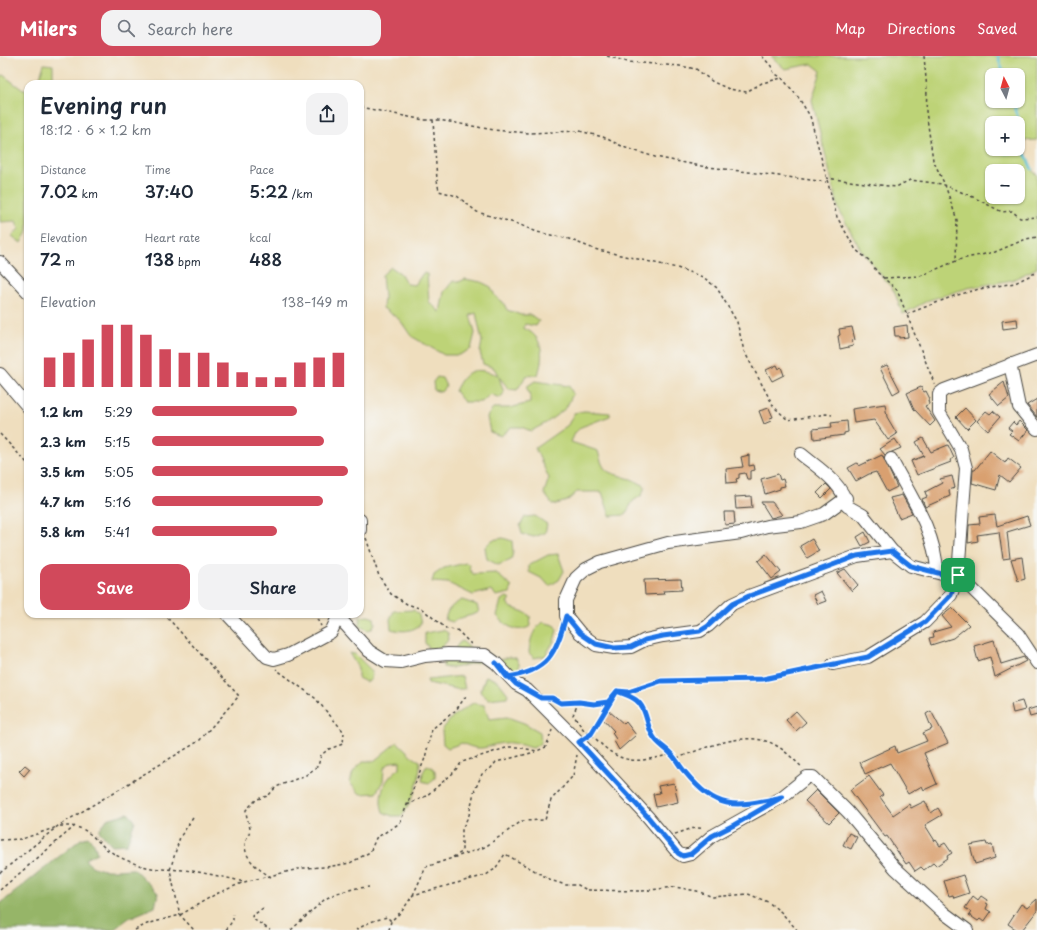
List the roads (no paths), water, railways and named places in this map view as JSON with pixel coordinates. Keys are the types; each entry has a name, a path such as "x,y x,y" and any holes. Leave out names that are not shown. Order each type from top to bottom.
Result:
{"street":[{"path":"0,262 24,288"},
{"path":"833,664 868,657 925,622 951,595 958,575 966,468 961,449 939,412 939,394 944,390 1037,355"},
{"path":"1010,364 1019,407 1037,429"},
{"path":"0,374 24,402"},
{"path":"801,454 830,477 846,498 847,506 863,515 892,551 911,566 942,574 958,575 1018,634 1037,663"},
{"path":"891,459 929,534 937,561 937,572"},
{"path":"846,498 824,514 802,522 767,526 741,533 662,544 600,562 586,569 576,578 566,600 566,616 580,633 596,644 614,648 631,647 645,640 700,631 708,626 732,604 749,596 857,556 892,551"},
{"path":"231,618 266,657 272,658 288,655 331,632 336,618"},
{"path":"339,618 369,651 384,661 401,662 425,656 448,654 485,655 496,663 516,684 527,690 556,718 648,817 678,853 683,856 691,854 712,836 782,797 807,777 813,777 848,812 895,868 938,908 967,930"}],"waterway":[{"path":"998,56 1002,68"},
{"path":"1016,108 1020,129 1018,138 1032,169"}]}
